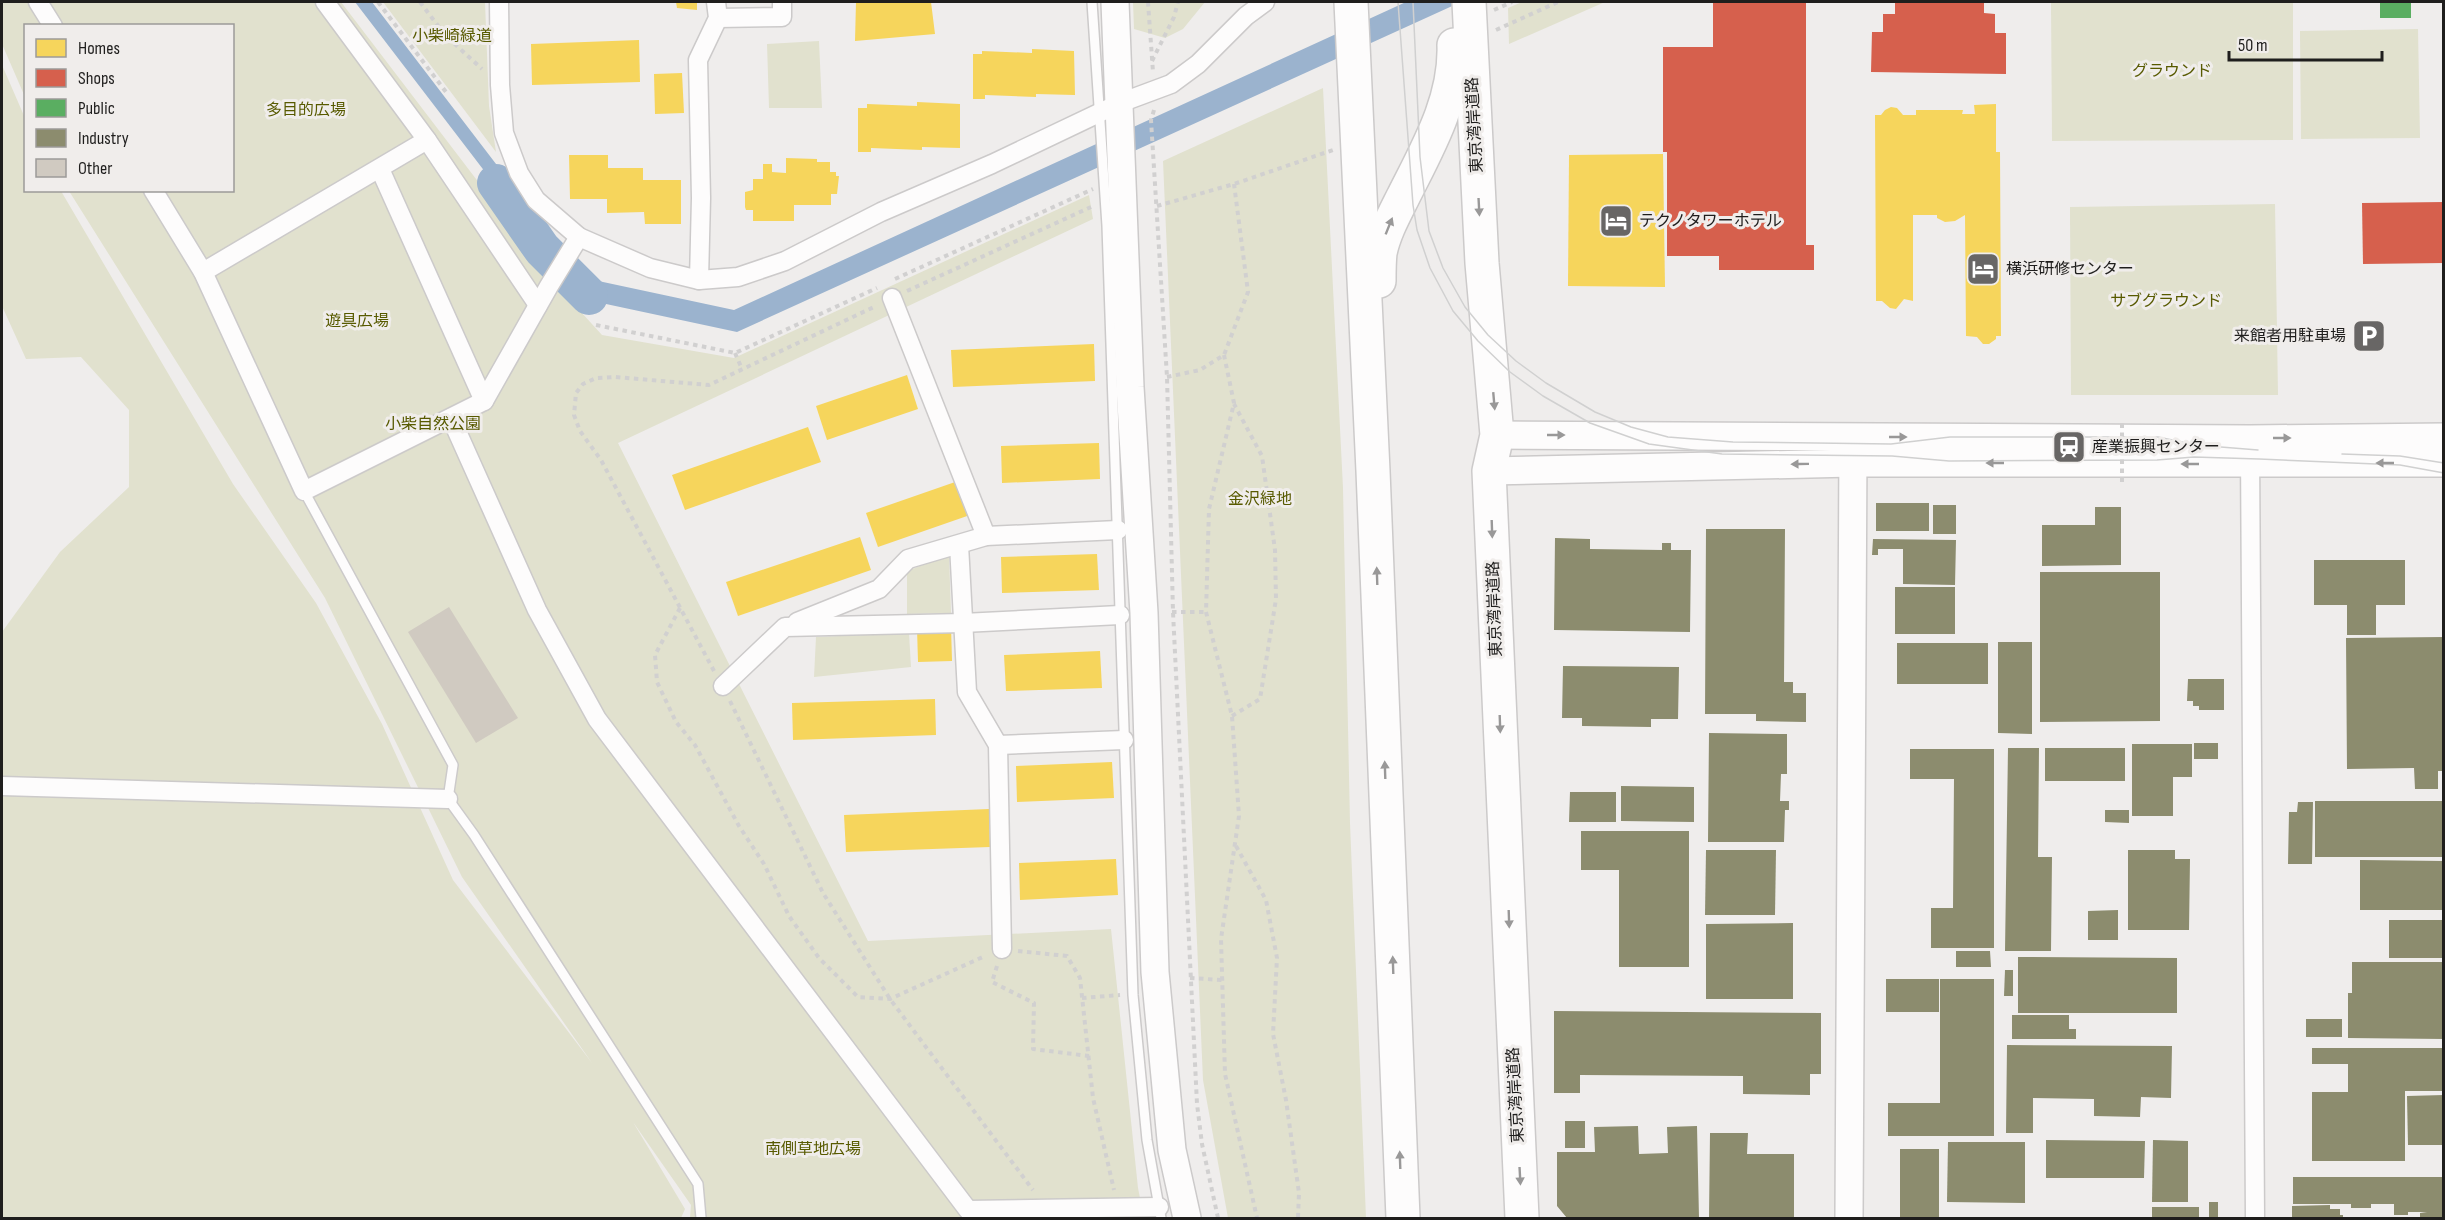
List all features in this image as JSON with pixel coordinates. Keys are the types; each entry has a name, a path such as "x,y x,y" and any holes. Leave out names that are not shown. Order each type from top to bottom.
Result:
{"highway":[{"path":"1351,2 1373,471 1403,1218"},
{"path":"1373,471 1380,418 1380,254 1388,228 1429,145 1449,95 1455,58 1454,2"},
{"name":"東京湾岸道路","path":"1479,7 1482,262 1497,435 1489,471 1522,1218"}],"street":[{"path":"38,2 52,24"},
{"path":"325,2 427,140 538,305"},
{"path":"499,2 500,85 504,133 519,173 536,200 575,243 650,268 699,280 738,277 785,261 881,212 992,164 1110,108 1171,84 1198,64 1246,16 1264,2"},
{"path":"699,280 701,198 698,60 717,10 782,17 782,2"},
{"path":"1115,2 1110,108 1110,181 1130,387 1144,613 1155,972 1172,1150 1187,1218"},
{"path":"202,272 427,140"},
{"path":"380,169 484,401"},
{"path":"154,192 202,272 304,491 484,401 575,243"},
{"path":"892,298 986,536"},
{"path":"451,418 537,610 597,719 968,1210 1118,1208 1160,1213"},
{"path":"1497,435 1853,449 2250,451 2444,463"},
{"path":"2250,451 2444,437"},
{"path":"1489,471 1853,449"},
{"path":"1849,1218 1853,449"},
{"path":"2250,451 2254,1218"},
{"path":"723,686 785,627 879,589 908,559 986,536 1118,530"},
{"path":"959,545 967,692 998,745 1002,949"},
{"path":"785,627 1120,615"},
{"path":"998,745 1124,740"},
{"path":"2,786 448,799"}],"lane":[{"path":"1092,2 1110,108"},
{"path":"1110,181 1120,615 1133,995 1147,1140 1160,1213"},
{"path":"304,491 453,765 448,799 474,835 698,1184 702,1218"}],"path":[{"path":"378,2 446,92"},
{"path":"420,2 445,35 500,85"},
{"path":"1148,2 1155,106 1151,120 1167,377 1173,612 1197,1104 1202,1144 1218,1218"},
{"path":"1151,62 1174,17 1178,2"},
{"path":"1479,7 1512,2"},
{"path":"1490,32 1558,2"},
{"path":"1157,206 1234,184 1333,150"},
{"path":"596,326 735,353 1110,181"},
{"path":"1232,716 1260,699 1276,599 1275,550 1262,456 1234,403 1224,355 1248,292 1234,184"},
{"path":"735,353 742,369"},
{"path":"1167,377 1200,370 1224,355"},
{"path":"710,385 615,377 596,378 583,384 576,393 574,415 580,431 601,460 723,686 823,893 890,999 1048,1209"},
{"path":"1234,403 1209,509 1206,612 1232,716 1239,816 1221,939 1225,1074 1257,1218"},
{"path":"2122,420 2122,482"},
{"path":"680,607 655,655 657,682 676,722 695,745 739,826 764,864 789,916 819,958 858,997 890,999 1002,949 1067,956 1080,978 1093,1098 1118,1208"},
{"path":"1173,612 1206,612"},
{"path":"1235,846 1266,900 1277,958 1273,1034 1288,1112 1299,1193 1298,1218"},
{"path":"1002,949 992,982 1034,1003 1033,1048 1089,1056"},
{"path":"1190,978 1222,980"},
{"path":"1082,998 1133,995"}],"green space":[{"path":"2,2 341,2 560,289 602,335 734,358 1089,195 1093,219 618,443 868,941 1111,929 1138,1188 1144,1218 690,1218 691,1205 633,1122 685,1209 681,1218 2,1218 2,632 60,552 129,487 129,410 81,357 26,359 2,306 2,65 24,116 24,192 62,192 233,484 316,603 382,724 453,880 592,1063 462,877 325,598 70,192 234,192 234,24 24,24 24,95 2,44"},
{"name":"小柴崎緑道","path":"383,2 485,2 489,106 496,152"},
{"path":"1133,2 1205,2 1183,29 1165,38 1134,29"},
{"path":"1522,2 1605,2 1509,44 1508,8"},
{"name":"グラウンド","path":"2051,2 2293,2 2293,140 2052,141"},
{"path":"2418,29 2420,138 2301,139 2300,31"},
{"path":"819,41 822,108 769,108 767,44"},
{"name":"金沢緑地","path":"1323,88 1343,488 1350,823 1366,1218 1228,1218 1203,1080 1163,161"},
{"name":"サブグラウンド","path":"2275,204 2278,395 2071,395 2070,207"},
{"path":"949,555 951,613 907,614 907,571"},
{"path":"909,633 911,667 814,677 816,637"}],"water":[{"path":"355,2 372,2 558,245 589,279 734,310 1406,2 1461,2 737,332 592,301 548,254"}],"building: Homes":[{"path":"676,2 697,2 697,10 677,8"},
{"path":"856,2 931,2 935,34 855,41"},
{"path":"639,40 640,82 532,85 531,44"},
{"path":"1032,49 1074,51 1075,95 1036,94 1036,97 985,95 985,99 973,99 973,54 982,54 982,51 1032,53"},
{"path":"682,73 684,113 655,114 654,74"},
{"path":"917,102 960,104 960,148 922,147 922,150 871,148 871,152 858,152 858,108 867,108 867,104 917,106"},
{"path":"1996,104 1996,152 2000,152 2001,336 1996,336 1996,339 1989,344 1983,344 1977,337 1966,336 1965,215 1955,221 1945,222 1937,218 1937,215 1913,215 1913,301 1904,299 1896,309 1890,308 1882,301 1876,301 1875,115 1881,115 1891,107 1897,108 1903,115 1916,115 1916,110 1963,110 1962,114 1975,114 1974,105"},
{"name":"テクノタワーホテル","path":"1663,154 1665,287 1568,286 1569,155"},
{"path":"569,155 608,155 608,168 643,168 643,180 681,180 681,224 645,224 644,212 607,213 607,199 570,199"},
{"path":"786,158 817,159 817,162 830,162 830,172 836,172 836,176 839,176 837,194 831,194 831,205 794,205 794,221 753,221 753,210 746,210 745,207 745,192 753,190 753,179 763,179 763,164 772,164 772,172 786,173"},
{"path":"1094,344 1095,381 953,387 951,350"},
{"path":"907,375 918,409 827,440 816,406"},
{"path":"808,427 821,462 685,510 672,475"},
{"path":"1099,443 1100,479 1002,483 1001,446"},
{"path":"958,481 970,515 878,547 866,513"},
{"path":"860,537 871,570 738,616 726,582"},
{"path":"1097,554 1099,590 1002,593 1001,557"},
{"path":"951,626 952,661 918,662 917,628"},
{"path":"1100,651 1102,688 1006,691 1004,655"},
{"path":"935,699 936,735 793,740 792,703"},
{"path":"1112,762 1114,798 1017,802 1016,766"},
{"path":"989,809 990,847 846,852 844,815"},
{"path":"1116,859 1118,895 1020,900 1019,863"}],"building: Shops":[{"path":"1713,2 1806,2 1806,245 1814,245 1814,270 1719,270 1719,256 1667,256 1667,152 1663,152 1663,47 1713,47"},
{"path":"1895,2 1984,2 1984,13 1995,14 1995,33 2006,33 2006,74 1871,72 1872,32 1883,32 1883,14 1895,14"},
{"path":"2444,202 2444,263 2363,264 2362,203"}],"building: Public":[{"path":"2380,2 2411,2 2411,18 2380,18"}],"building: Industry":[{"path":"1876,503 1929,503 1929,531 1876,531"},
{"path":"1933,505 1956,505 1956,534 1933,534"},
{"path":"2095,507 2121,507 2121,565 2042,566 2042,525 2095,525"},
{"path":"1706,529 1785,529 1784,682 1793,682 1793,693 1806,693 1806,722 1756,721 1756,714 1705,714"},
{"path":"1555,538 1590,539 1590,549 1662,550 1662,543 1671,543 1671,550 1691,550 1690,632 1554,630"},
{"path":"1873,539 1956,540 1955,585 1903,584 1903,549 1878,549 1878,555 1872,555"},
{"path":"2314,560 2405,560 2405,605 2376,605 2376,635 2347,635 2347,605 2314,605"},
{"path":"2040,572 2160,572 2160,721 2040,722"},
{"path":"1895,587 1955,587 1955,634 1895,634"},
{"path":"2444,637 2444,771 2438,771 2438,789 2415,789 2414,768 2347,769 2346,638"},
{"path":"1998,642 2032,642 2032,734 1998,733"},
{"path":"1897,643 1988,643 1988,684 1897,684"},
{"path":"1563,666 1679,667 1678,719 1651,719 1651,727 1582,726 1582,718 1562,718"},
{"path":"2188,679 2224,679 2224,710 2199,710 2199,706 2193,706 2193,701 2187,701"},
{"path":"1709,733 1787,734 1787,774 1781,774 1780,801 1789,801 1789,810 1785,810 1784,842 1708,842"},
{"path":"2194,743 2218,743 2218,759 2194,759"},
{"path":"2132,744 2192,744 2192,777 2173,777 2173,816 2132,816"},
{"path":"2008,748 2039,748 2038,857 2052,857 2051,951 2005,951"},
{"path":"2045,748 2125,748 2125,781 2045,781"},
{"path":"1910,749 1994,749 1994,948 1931,948 1931,908 1953,908 1954,779 1910,779"},
{"path":"1621,786 1694,787 1694,822 1621,821"},
{"path":"1570,792 1616,792 1616,822 1569,822"},
{"path":"2315,801 2444,801 2444,857 2315,857"},
{"path":"2298,802 2313,802 2312,864 2288,864 2289,812 2297,812"},
{"path":"2105,810 2129,810 2129,823 2105,822"},
{"path":"1581,831 1689,831 1689,967 1619,967 1619,870 1581,870"},
{"path":"1706,850 1776,850 1775,915 1705,915"},
{"path":"2128,850 2175,850 2175,859 2190,859 2189,930 2128,930"},
{"path":"2360,860 2444,861 2444,910 2360,910"},
{"path":"2118,910 2118,940 2088,940 2088,911"},
{"path":"2389,920 2444,920 2444,958 2389,958"},
{"path":"1793,923 1793,999 1706,999 1706,924"},
{"path":"1956,951 1990,951 1991,967 1956,967"},
{"path":"2018,957 2177,958 2177,1013 2018,1013"},
{"path":"2352,962 2444,962 2444,1039 2348,1038 2348,993 2352,993"},
{"path":"2005,970 2013,970 2013,996 2004,996"},
{"path":"1886,979 1939,979 1939,1012 1886,1012"},
{"path":"1940,979 1994,979 1994,1136 1888,1136 1888,1103 1940,1103"},
{"path":"1554,1011 1821,1013 1821,1074 1810,1074 1810,1095 1743,1094 1743,1076 1580,1075 1580,1093 1554,1093"},
{"path":"2012,1015 2069,1015 2069,1029 2076,1029 2076,1039 2012,1039"},
{"path":"2306,1019 2342,1019 2342,1037 2306,1037"},
{"path":"2007,1045 2172,1046 2171,1098 2141,1097 2140,1117 2094,1116 2094,1099 2033,1098 2033,1133 2006,1133"},
{"path":"2312,1048 2444,1048 2444,1091 2405,1091 2405,1161 2312,1161 2312,1092 2348,1092 2348,1064 2312,1064"},
{"path":"2444,1095 2444,1145 2408,1145 2407,1096"},
{"path":"1565,1121 1585,1121 1585,1148 1565,1148"},
{"path":"1638,1126 1639,1154 1668,1153 1667,1127 1697,1126 1699,1218 1567,1218 1557,1206 1557,1152 1595,1152 1594,1127"},
{"path":"1710,1133 1748,1133 1747,1154 1794,1154 1794,1218 1709,1218"},
{"path":"2046,1140 2145,1141 2144,1178 2046,1178"},
{"path":"2153,1140 2188,1141 2188,1202 2152,1202"},
{"path":"1948,1142 2025,1142 2025,1203 1947,1202"},
{"path":"1900,1149 1939,1149 1939,1218 1900,1218"},
{"path":"2293,1177 2444,1177 2444,1218 2420,1218 2420,1213 2427,1212 2394,1215 2394,1204 2371,1204 2371,1208 2351,1208 2351,1204 2293,1204"},
{"path":"2209,1202 2218,1202 2218,1218 2209,1218"},
{"path":"2330,1205 2330,1209 2340,1209 2340,1215 2343,1215 2343,1218 2292,1218 2292,1206"},
{"path":"2152,1207 2199,1207 2199,1218 2152,1218"}],"building: Other":[{"path":"449,607 518,718 476,743 408,632"}],"waterway":[{"path":"496,183 542,249 589,296"}],"tram line":[{"path":"1398,2 1413,205 1417,230 1430,268 1453,311 1478,341 1510,372 1543,396 1590,423 1649,444 1722,454 1892,456 1949,461 2157,460 2194,457 2400,465 2444,473"},
{"path":"1413,2 1420,157 1429,231 1443,268 1465,307 1488,335 1516,361 1546,383 1595,412 1631,427 1668,437 1733,442 1891,444 1950,437 2158,437 2196,445 2258,450"},
{"path":"2342,454 2400,456 2444,463"}],"place":[{"name":"テクノタワーホテル","path":"1616,221"},
{"name":"横浜研修センター","path":"1983,269"},
{"name":"来館者用駐車場","path":"2369,336"},
{"name":"産業振興センター","path":"2069,447"}],"park label":[{"name":"多目的広場","path":"306,110"},
{"name":"遊具広場","path":"357,321"},
{"name":"小柴自然公園","path":"433,424"},
{"name":"南側草地広場","path":"813,1149"}]}
